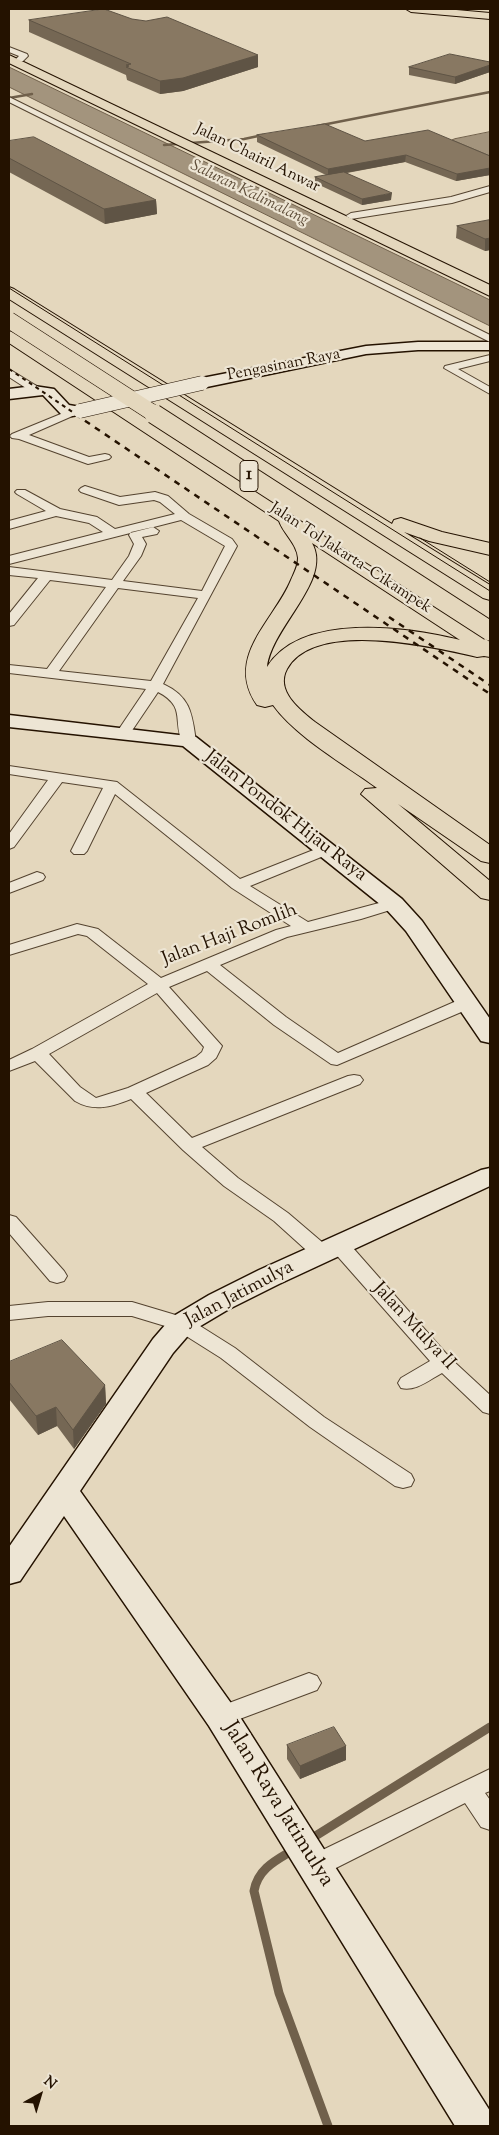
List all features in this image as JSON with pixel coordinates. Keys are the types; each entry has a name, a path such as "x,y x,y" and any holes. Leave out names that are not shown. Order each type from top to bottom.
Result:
{"main road":[{"path":"411,9 490,15"},
{"path":"440,9 490,15"},
{"name":"Jalan Chairil Anwar","path":"11,56 113,107 458,272 490,292"},
{"name":"Jalan Chairil Anwar","path":"458,272 490,283"},
{"path":"9,280 399,523 436,537 490,549"},
{"name":"1","path":"9,292 490,594"},
{"name":"1","path":"9,305 490,614"},
{"name":"1","path":"9,320 490,631"},
{"name":"Jalan Tol Jakarta–Cikampek","path":"9,336 490,653"},
{"path":"282,515 296,534 308,559 302,581 295,596 269,633 256,662 255,678 259,690 267,703 298,732 490,893"},
{"path":"490,653 409,635 380,633 343,634 326,637 303,646 286,656 275,669 272,680 278,697 289,711 309,728 490,856"}],"street":[{"path":"9,99 490,339"},
{"path":"346,217 452,200 490,189"},
{"name":"Pengasinan Raya","path":"76,412 202,383 366,350 426,346 490,346"},
{"path":"490,358 449,368 490,391"},
{"path":"9,372 36,390 51,394 62,408 76,412"},
{"path":"9,394 36,390"},
{"path":"14,437 76,412"},
{"path":"14,437 88,461 105,456"},
{"path":"85,490 119,501 155,496 164,499 231,546 155,686 122,735"},
{"path":"21,492 56,512 93,520 112,532"},
{"path":"9,525 56,512"},
{"path":"9,560 112,532 190,518"},
{"path":"50,674 136,556 140,544 135,535 190,518"},
{"path":"9,571 206,595"},
{"path":"9,622 47,575"},
{"path":"9,669 155,686 168,691 179,699 182,705 189,741"},
{"name":"Jalan Pondok Hijau Raya","path":"9,721 189,741 394,904 414,926 490,1036"},
{"path":"9,770 112,785 238,886 304,927"},
{"path":"9,844 58,777"},
{"path":"79,851 112,785"},
{"path":"238,886 326,850"},
{"path":"9,888 37,877"},
{"name":"Jalan Haji Romlih","path":"9,950 77,929 85,930 92,932 159,985 282,933 355,916 394,904"},
{"path":"209,964 280,1021 337,1060 466,1003"},
{"path":"9,1066 38,1053 159,985 213,1046 210,1054 202,1061 134,1092 108,1101 94,1103 83,1100 38,1053"},
{"path":"189,1146 354,1080"},
{"name":"Jalan Mulya II","path":"134,1092 189,1146 230,1182 330,1249 443,1363 462,1378 490,1407"},
{"name":"Jalan Jatimulya","path":"9,1572 163,1346 182,1324 219,1302 490,1176"},
{"path":"9,1220 57,1276"},
{"path":"9,1312 48,1309 132,1309 182,1324 228,1353 317,1422 403,1480"},
{"path":"408,1383 443,1363"},
{"name":"Jalan Raya Jatimulya","path":"64,1492 221,1716 476,2126"},
{"path":"221,1716 309,1683"},
{"path":"306,1851 479,1785 490,1819"}],"water":[{"name":"Saluran Kalimalang","path":"9,67 490,300 490,326 9,87"},
{"path":"490,132 490,156 452,140 454,139"}],"building":[{"path":"104,9 132,19 146,21 167,17 258,55 183,78 160,81 126,67 129,66 126,65 131,64 29,20"},
{"path":"450,54 490,62 490,65 455,77 409,67"},
{"path":"325,124 365,141 428,130 490,156 490,168 457,174 406,155 328,169 257,135"},
{"path":"34,137 156,200 104,209 9,158 9,141"},
{"path":"344,172 392,193 362,199 315,177"},
{"path":"490,220 490,238 485,239 457,226"},
{"path":"62,1340 105,1385 73,1430 56,1407 36,1416 9,1382 9,1362"},
{"path":"334,1727 346,1746 300,1766 287,1745"}],"waterway":[{"path":"317,126 490,92"},
{"path":"9,98 32,94"},
{"path":"164,145 244,139 263,135"},
{"path":"309,1840 490,1727"},
{"path":"295,1849 275,1861 264,1871 256,1883 254,1891 279,1993 328,2126"}],"tram line":[{"path":"9,288 490,591"},
{"path":"420,538 490,582"}],"railway":[{"path":"9,369 77,415"},
{"path":"75,414 490,694"},
{"path":"389,617 490,685"}]}
